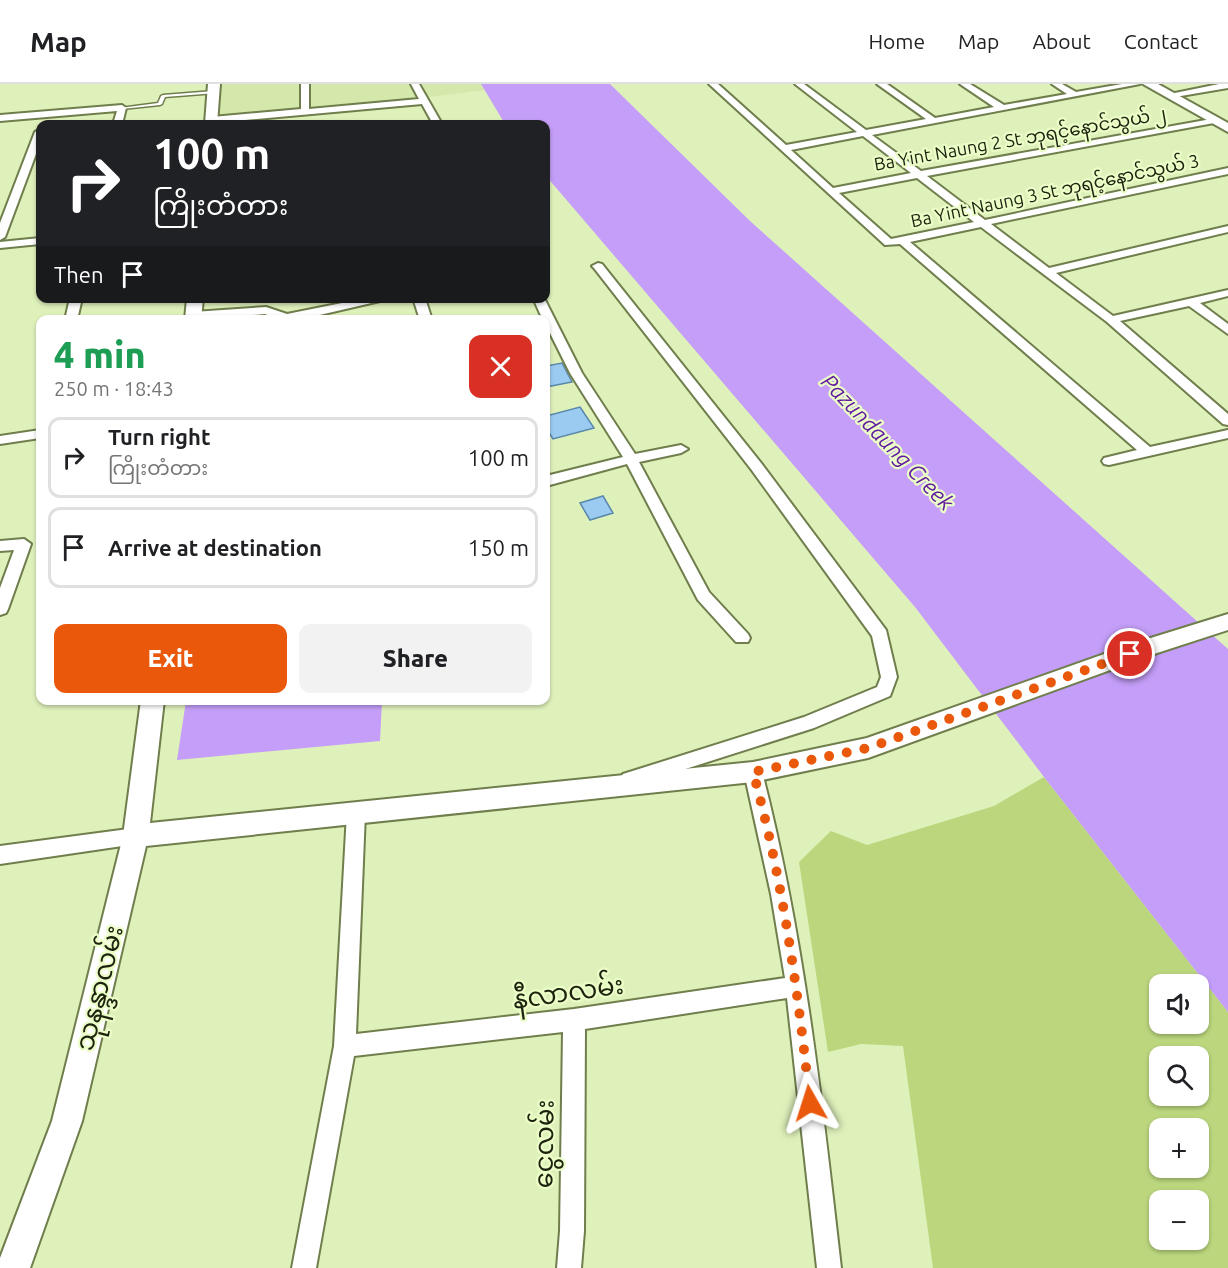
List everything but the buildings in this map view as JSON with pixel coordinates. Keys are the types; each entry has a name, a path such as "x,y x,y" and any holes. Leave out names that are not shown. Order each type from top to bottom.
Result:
{"main road":[{"path":"1149,84 1228,128"},
{"path":"211,120 214,88"},
{"path":"136,836 759,771 868,748 1149,647 1228,622"},
{"name":"သုနန္ဒာလမ်း","path":"13,1268 67,1121 136,836 152,705"}],"street":[{"path":"305,84 305,112"},
{"path":"416,84 435,120"},
{"path":"713,84 831,191 896,242 1147,452"},
{"path":"800,84 1111,320 1228,421"},
{"path":"881,84 934,121"},
{"path":"964,84 1002,108"},
{"path":"1056,84 1074,95"},
{"path":"784,148 1136,84"},
{"path":"1169,95 1228,85"},
{"path":"230,120 424,101"},
{"path":"0,118 122,108 119,120"},
{"path":"45,120 47,114"},
{"name":"Ba Yint Naung 2 St ဘုရင့်နောင်သွယ် ၂","path":"831,191 1214,120"},
{"path":"0,237 36,142"},
{"name":"Ba Yint Naung 3 St ဘုရင့်နောင်သွယ် 3","path":"896,242 1228,171"},
{"path":"1047,272 1228,229"},
{"path":"0,245 36,242"},
{"path":"598,266 756,466 880,634 890,677 884,691 808,723 599,788"},
{"path":"1111,320 1228,292"},
{"path":"1190,301 1228,330"},
{"path":"306,315 364,303"},
{"path":"217,315 266,309 283,315"},
{"path":"550,322 576,373 631,459 703,596 742,638"},
{"path":"1109,461 1228,434"},
{"path":"0,440 36,435"},
{"path":"550,480 681,449"},
{"path":"0,546 24,544 0,609"},
{"path":"759,771 765,816 797,986 829,1268"},
{"path":"304,1268 345,1046 356,813"},
{"path":"0,855 136,836"},
{"name":"နီလာလမ်း","path":"345,1046 574,1020 797,986"},
{"name":"ငွေလမ်း","path":"569,1268 572,1231 574,1020"}],"lane":[{"path":"122,108 160,104 163,96 214,88"}],"shaded area":[{"path":"217,84 481,84 485,90 350,107 213,116"},
{"path":"1044,777 1198,974 1149,974 1149,1034 1209,1034 1209,988 1228,1012 1228,1268 933,1268 903,1046 861,1044 828,1052 799,862 831,831 867,845 994,806"}],"water":[{"name":"Pazundaung Creek","path":"481,84 610,84 750,221 1228,649 1228,1012 1209,988 1209,974 1198,974 915,607 550,181 550,120 503,120"},
{"path":"185,705 382,705 380,741 177,760"}],"route":[{"path":"810,1103 797,986 765,816 753,772 868,748 1130,654"}]}
